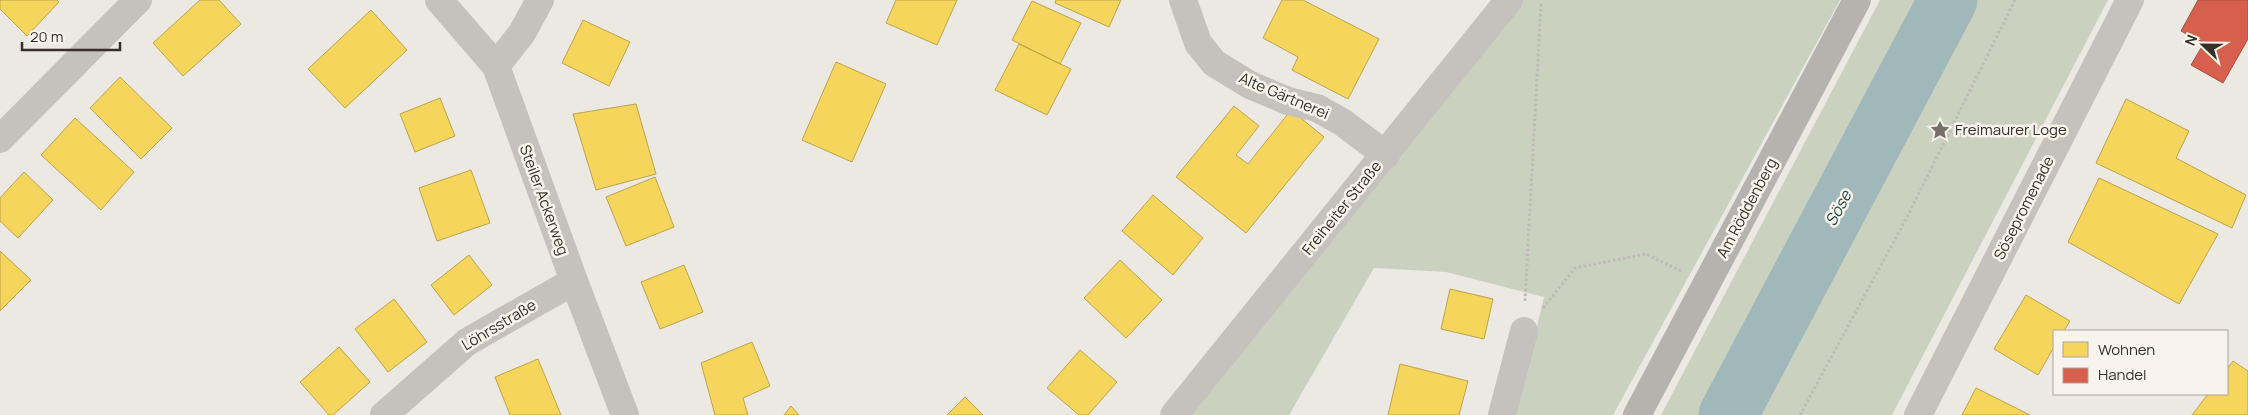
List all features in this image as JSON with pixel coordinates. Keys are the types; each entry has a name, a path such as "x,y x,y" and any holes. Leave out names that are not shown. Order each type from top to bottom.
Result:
{"main road":[{"name":"Am Röddenberg","path":"1637,415 1857,0"}],"street":[{"path":"0,139 138,0"},
{"name":"Steiler Ackerweg","path":"439,0 496,66 574,281 626,415"},
{"path":"496,66 522,33 540,0"},
{"name":"Alte Gärtnerei","path":"1183,0 1198,42 1214,63 1250,85 1288,101 1316,108 1342,122 1386,155"},
{"name":"Freiheiter Straße","path":"1174,415 1386,155 1509,0"},
{"name":"Sösepromenade","path":"1918,415 2130,0"},
{"name":"Löhrsstraße","path":"384,415 467,342 574,281"},
{"path":"1502,415 1532,321"}],"path":[{"path":"1532,321 1541,0"},
{"path":"1800,415 1907,217 2014,0"},
{"path":"1532,321 1575,268 1646,254 1707,283"}],"green space":[{"path":"1521,0 1840,0 1613,415 1516,415 1544,297 1446,272 1374,268 1289,415 1187,415"},
{"path":"1880,0 2108,0 1892,415 1661,415"}],"building: Wohnen":[{"path":"0,0 57,0 59,2 27,36 0,9"},
{"path":"200,0 219,0 241,24 183,76 153,43"},
{"path":"896,0 957,0 937,45 886,23"},
{"path":"1056,0 1121,0 1109,27 1055,3"},
{"path":"1282,0 1303,0 1379,39 1348,99 1292,70 1298,57 1263,38"},
{"path":"1032,1 1081,23 1060,64 1012,40"},
{"path":"371,10 407,50 345,108 308,69"},
{"path":"583,20 630,42 609,86 562,63"},
{"path":"1019,44 1071,69 1047,115 995,90"},
{"path":"836,62 886,84 852,162 802,140"},
{"path":"120,77 172,128 141,159 90,108"},
{"path":"440,98 455,136 415,152 400,114"},
{"path":"2126,99 2189,131 2176,158 2246,195 2232,228 2096,163"},
{"path":"636,104 656,174 596,190 573,114"},
{"path":"1234,106 1259,126 1236,155 1248,164 1291,110 1324,137 1246,233 1176,177"},
{"path":"75,118 134,172 101,210 41,155"},
{"path":"471,170 490,223 437,241 419,188"},
{"path":"24,172 53,200 18,238 0,221 0,198"},
{"path":"655,177 674,227 626,246 606,197"},
{"path":"2099,178 2218,234 2179,304 2068,242"},
{"path":"1153,195 1203,238 1173,275 1122,231"},
{"path":"0,251 31,280 0,311"},
{"path":"469,255 492,285 454,315 431,285"},
{"path":"1120,260 1162,300 1126,338 1084,298"},
{"path":"684,265 703,312 660,329 641,282"},
{"path":"1450,289 1493,299 1484,339 1441,329"},
{"path":"2026,295 2070,321 2065,330 2053,330 2053,349 2038,375 1994,349"},
{"path":"394,299 427,342 388,372 355,329"},
{"path":"752,342 770,386 743,398 748,415 715,415 701,363"},
{"path":"339,347 370,382 333,415 329,415 300,382"},
{"path":"1080,350 1117,382 1088,415 1079,415 1047,388"},
{"path":"538,359 561,415 510,415 495,377"},
{"path":"2233,361 2248,371 2248,415 2192,415 2207,395 2228,395 2228,368"},
{"path":"1400,364 1468,381 1459,415 1388,415"},
{"path":"1976,388 2030,415 1962,415"},
{"path":"965,397 983,415 947,415"},
{"path":"791,406 799,415 784,415"}],"building: Handel":[{"path":"2198,0 2248,0 2248,39 2223,83 2191,65 2204,43 2181,31"}],"waterway":[{"name":"Söse","path":"1728,415 1948,0"}],"place":[{"name":"Freimaurer Loge","path":"1940,130"}]}
